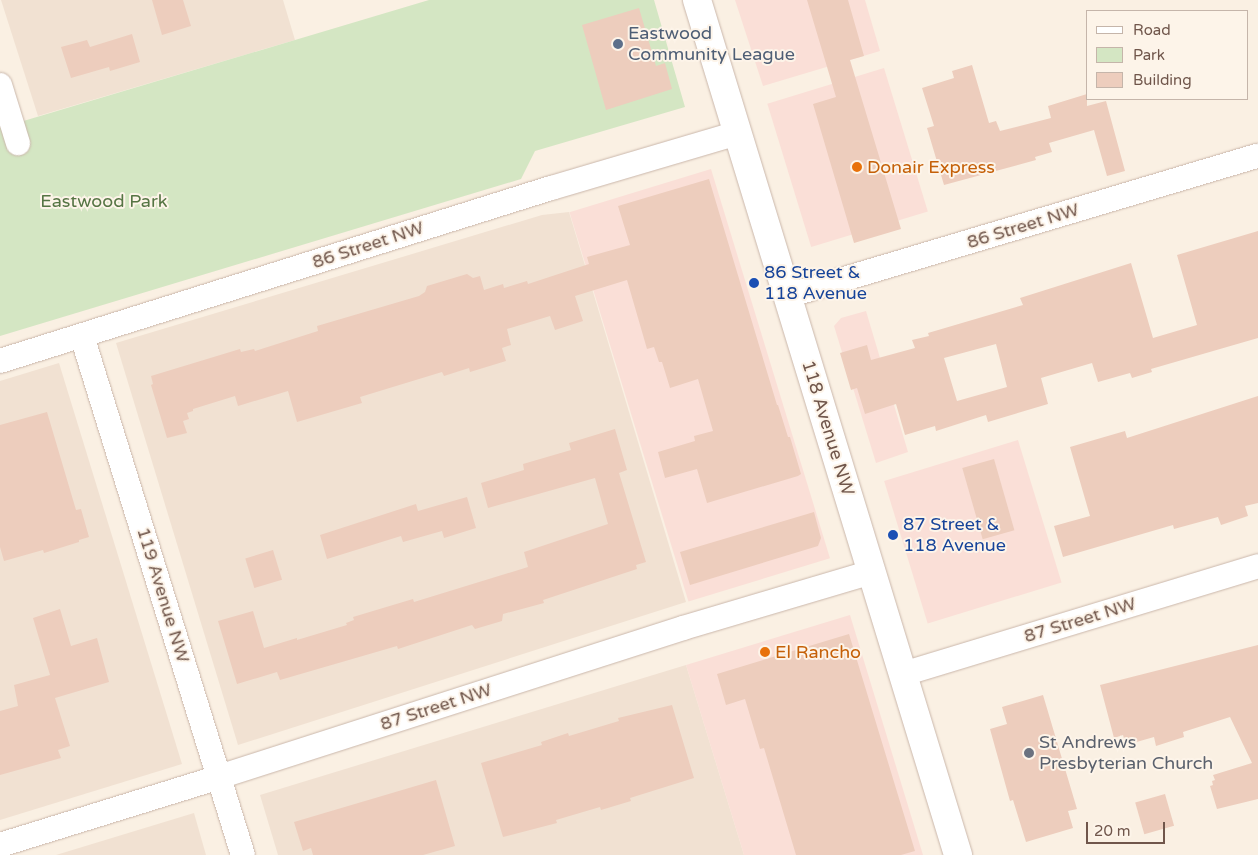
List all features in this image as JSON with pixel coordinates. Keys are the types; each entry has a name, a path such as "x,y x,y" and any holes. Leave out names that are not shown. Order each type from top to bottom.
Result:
{"main road":[{"name":"118 Avenue NW","path":"697,0 958,855"}],"street":[{"path":"0,85 18,143"},
{"name":"86 Street NW","path":"0,361 551,188 738,133"},
{"name":"86 Street NW","path":"787,296 1258,156"},
{"name":"119 Avenue NW","path":"82,336 244,855"},
{"name":"87 Street NW","path":"903,674 1258,566"},
{"name":"87 Street NW","path":"0,845 219,777 683,628 872,572"}],"shaded area":[{"path":"1,0 283,0 295,40 38,116"},
{"path":"735,0 865,0 880,51 763,86"},
{"path":"884,68 928,211 811,247 767,104"},
{"path":"711,169 830,558 688,601 569,212"},
{"path":"569,212 686,602 238,745 116,343 542,215"},
{"path":"866,311 908,452 876,463 834,326 841,318"},
{"path":"59,363 182,764 0,820 0,381"},
{"path":"1018,440 1062,582 928,623 884,481"},
{"path":"850,615 923,855 744,855 686,665"},
{"path":"686,665 744,855 278,855 260,795"},
{"path":"194,813 206,855 56,855"}],"green space":[{"name":"Eastwood Park","path":"429,0 654,0 685,107 535,151 521,179 0,336 0,128"}],"building":[{"path":"152,0 183,0 191,26 162,35"},
{"name":"Donair Express","path":"807,0 848,0 864,56 850,60 901,229 854,243 813,104 836,97"},
{"name":"Eastwood Community League","path":"639,8 656,66 665,63 672,89 606,110 582,25"},
{"path":"132,34 140,62 110,71 109,67 71,78 61,47 87,40 90,47"},
{"path":"972,65 989,123 996,121 1000,131 1051,118 1048,106 1086,94 1087,106 1106,101 1125,171 1107,176 1094,130 1049,143 1052,152 1035,157 1036,160 944,185 927,128 934,126 922,88 954,78 952,71"},
{"path":"709,179 777,405 788,437 790,437 801,474 798,476 707,503 697,469 665,478 658,452 695,441 694,436 713,431 698,379 670,388 662,362 659,362 654,347 647,349 627,280 575,296 583,321 555,330 550,316 507,329 511,345 502,348 506,361 470,372 469,368 444,376 442,372 360,397 362,403 297,422 288,391 238,406 235,396 193,409 193,411 187,413 189,419 183,421 187,433 167,438 151,385 153,384 151,376 240,349 241,352 254,349 255,351 318,331 317,326 419,296 425,292 427,286 467,274 473,278 480,276 484,290 503,284 504,288 527,281 528,284 589,264 587,257 630,245 618,206"},
{"path":"1258,231 1258,338 1151,369 1152,372 1132,378 1130,373 1098,382 1092,363 1041,378 1048,404 988,422 986,415 936,431 935,426 905,435 896,404 865,414 857,388 851,390 840,353 867,345 871,360 915,348 912,340 929,336 928,333 1023,305 1020,298 1131,263 1153,338 1197,325 1177,255","holes":["996,344 1007,387 957,401 944,358"]},
{"path":"1258,396 1258,503 1245,506 1248,516 1221,525 1218,517 1174,529 1173,525 1063,557 1054,526 1090,516 1070,447 1125,431 1127,438"},
{"path":"47,412 76,510 81,509 89,537 44,553 43,550 4,561 0,547 0,425"},
{"path":"615,429 627,470 619,473 646,562 636,565 637,569 543,600 544,603 503,614 502,621 475,629 472,625 398,649 397,646 280,680 277,672 237,684 218,621 253,611 264,648 297,638 297,640 347,625 346,623 354,620 353,617 413,599 414,602 528,567 524,552 608,524 595,478 488,508 481,483 524,470 523,464 571,450 569,443"},
{"path":"994,459 1014,530 983,539 962,468"},
{"path":"467,497 476,528 444,538 442,531 403,542 401,536 327,559 320,535 416,504 418,511"},
{"path":"814,512 821,538 818,546 690,585 680,552"},
{"path":"273,550 282,580 254,588 245,558"},
{"path":"60,609 71,646 97,638 109,682 55,698 70,746 58,750 61,758 0,775 0,711 18,706 14,685 50,675 33,618"},
{"path":"849,634 915,851 901,855 796,855 764,748 760,749 745,699 726,705 717,674"},
{"path":"1258,645 1258,799 1217,809 1210,786 1213,785 1212,781 1215,780 1213,775 1252,763 1230,717 1183,732 1184,737 1156,746 1154,737 1126,745 1123,735 1114,738 1100,685"},
{"name":"St Andrews Presbyterian Church","path":"1043,695 1077,809 1068,811 1073,828 1026,842 1013,800 1010,801 990,729 1007,724 1002,707"},
{"path":"672,705 694,778 630,798 631,801 601,810 600,807 556,820 557,823 503,837 481,763 542,745 541,742 568,733 569,736 619,721 618,718"},
{"path":"436,780 455,846 423,855 313,855 311,848 303,851 294,822"},
{"path":"1165,794 1174,826 1144,834 1135,803"}],"place":[{"name":"Eastwood Community League","path":"618,44"},
{"name":"Donair Express","path":"857,167"},
{"name":"86 Street & 118 Avenue","path":"754,283"},
{"name":"87 Street & 118 Avenue","path":"893,535"},
{"name":"El Rancho","path":"765,652"},
{"name":"St Andrews Presbyterian Church","path":"1029,753"}]}
